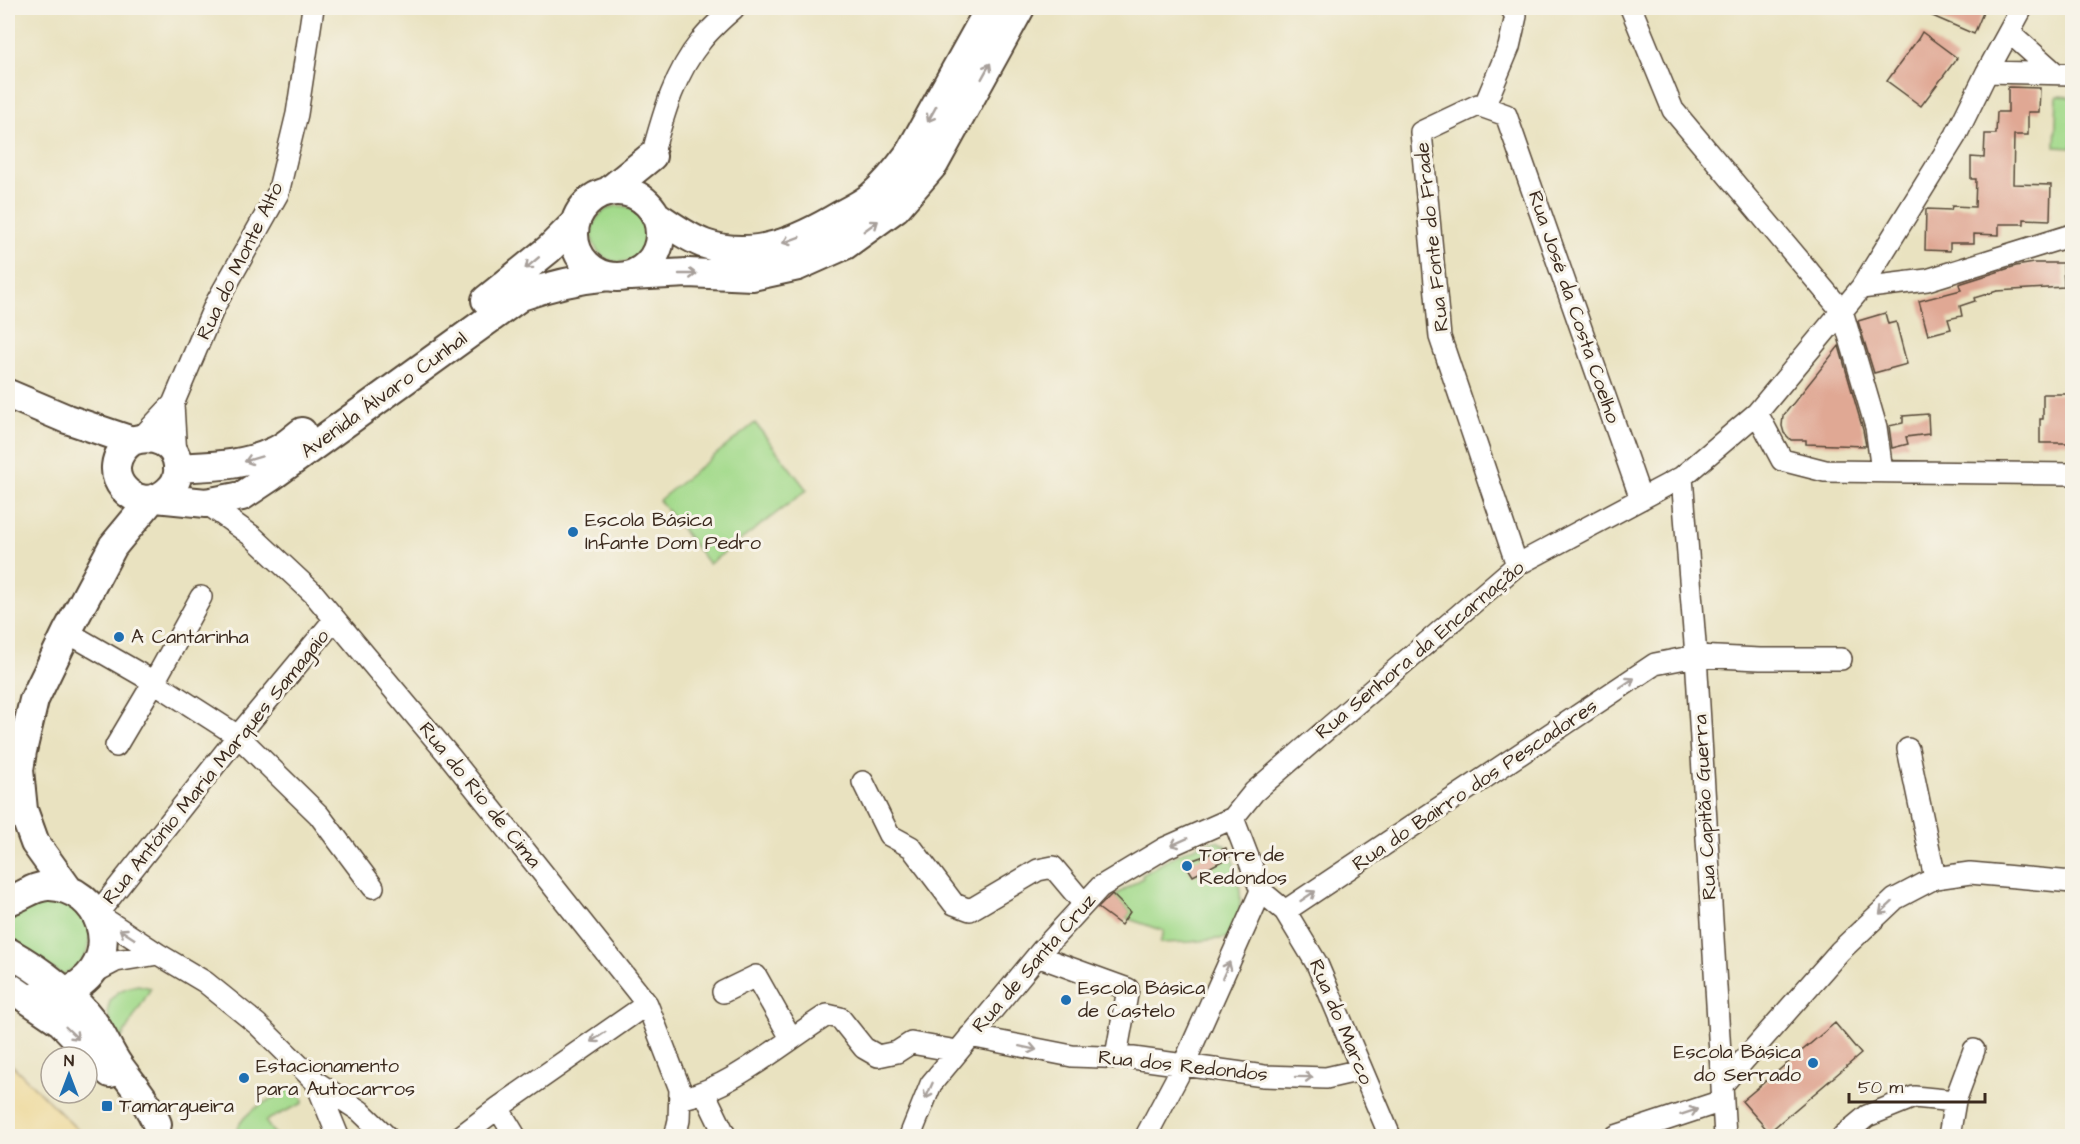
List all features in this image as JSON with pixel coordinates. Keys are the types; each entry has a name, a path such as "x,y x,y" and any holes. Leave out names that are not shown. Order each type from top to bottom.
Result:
{"main road":[{"path":"652,156 653,210 660,230 659,245 653,258 643,269 620,276 601,275 589,268 579,257 574,244 573,229 577,216 585,204 596,195 610,190 624,190 638,195 653,210 675,228 705,244 727,249 754,251 792,241 871,198 893,175 909,154 990,8"},
{"name":"Avenida Álvaro Cunhal","path":"153,499 206,503 242,496 521,296 550,285 579,279 620,276 688,273 752,276 798,266 845,245 896,208 934,164 1020,8"},
{"path":"610,190 652,156"},
{"name":"Avenida Álvaro Cunhal","path":"177,463 220,465 250,461 277,451 495,294 549,249 575,223"},
{"path":"8,396 67,419 137,439 152,438 162,441 171,448 177,463 177,478 172,487 165,494 153,499 113,546 33,700 15,750 23,810 35,843 68,890"},
{"path":"67,419 132,496 153,499"},
{"path":"113,546 119,454 124,447 137,439"},
{"path":"10,902 35,843"},
{"path":"10,902 30,890 49,886 68,890 84,899 96,914 102,929 103,944 99,960 91,974 80,984 65,991 18,993"},
{"path":"8,952 33,966 65,991 94,1023 117,1063 163,1130"},
{"path":"91,974 90,1005 94,1023"},
{"path":"18,993 61,1022 163,1130"}],"street":[{"name":"Rua do Monte Alto","path":"172,404 215,305 278,193 297,114 313,8"},
{"path":"652,156 660,124 677,77 701,40 734,8"},
{"path":"1484,107 1509,47 1516,16 1511,8"},
{"path":"1631,8 1673,110 1842,311 1876,427 1882,471"},
{"name":"Rua Senhora da Encarnação","path":"1233,819 1254,792 1517,566 1682,477 1757,413 1861,288 1956,135 2022,8"},
{"path":"2009,32 2064,74"},
{"path":"1987,72 2064,74"},
{"name":"Rua Fonte do Frade","path":"1484,107 1478,105 1422,132 1440,336 1517,566"},
{"name":"Rua José da Costa Coelho","path":"1484,107 1506,115 1641,499"},
{"path":"1861,288 1927,280 2073,235"},
{"path":"137,439 172,404"},
{"path":"172,404 177,463"},
{"path":"1757,413 1782,460 1825,471 2073,474"},
{"name":"Rua Capitão Guerra","path":"1682,477 1696,656 1725,1137"},
{"name":"Rua do Rio de Cima","path":"206,503 252,536 313,593 452,758 647,1004 680,1089 679,1120 674,1135"},
{"path":"116,746 201,597"},
{"name":"Rua António Maria Marques Samagaio","path":"96,914 238,736 335,620"},
{"path":"67,632 154,682 238,736 319,816 373,887"},
{"name":"Rua do Bairro dos Pescadores","path":"1286,911 1655,664 1696,656 1841,659"},
{"path":"1908,749 1935,878"},
{"path":"863,782 889,835 911,847 954,904 970,910 1038,870 1053,867 1084,904"},
{"path":"1233,819 1261,891 1286,911"},
{"name":"Rua de Santa Cruz","path":"910,1137 932,1084 1037,956 1100,887 1166,848 1233,819"},
{"path":"1616,1137 1722,1093 1840,951 1895,899 1935,878 1970,873 2073,882"},
{"path":"1146,1137 1183,1066 1261,891"},
{"name":"Rua do Marco","path":"1286,911 1317,964 1390,1137"},
{"path":"96,914 205,982 257,1024 316,1082 360,1110 386,1137"},
{"path":"91,974 116,961 158,954"},
{"path":"1037,956 1128,989 1116,1056"},
{"path":"680,1099 704,1092 758,1063 791,1038 756,976 723,992"},
{"path":"461,1137 498,1108 647,1004"},
{"name":"Rua dos Redondos","path":"791,1038 827,1015 840,1018 864,1048 878,1056 897,1052 911,1044 964,1044 1072,1056 1116,1056 1264,1076 1326,1078 1361,1070"},
{"path":"1949,1137 1955,1101 1974,1050"},
{"path":"316,1082 338,1137"},
{"path":"704,1092 724,1135"},
{"path":"1843,1137 1867,1116 1914,1097 1955,1101"},
{"path":"498,1108 515,1137"}],"green space":[{"path":"2057,96 2072,97 2072,148 2055,147"},
{"path":"614,206 626,206 640,214 648,228 646,245 640,254 626,262 614,262 597,250 592,240 592,228 604,211"},
{"path":"755,423 807,490 709,564 659,500"},
{"path":"1217,841 1227,847 1239,881 1240,902 1235,937 1160,943 1164,931 1126,918 1130,912 1114,896 1143,878 1142,875 1178,854"},
{"path":"64,895 91,926 85,956 77,966 62,975 8,940 11,920 21,903"},
{"path":"138,985 151,988 118,1044 108,1015 111,999 125,988"},
{"path":"295,1086 303,1103 265,1121 276,1136 236,1136 238,1127 250,1112"}],"sand":[{"path":"8,1061 39,1092 39,1105 53,1105 84,1136 8,1136"}],"building":[{"path":"1914,8 1985,8 1974,34"},
{"path":"1922,32 1957,58 1921,106 1887,81"},
{"path":"2008,87 2040,88 2039,112 2028,112 2028,135 2014,135 2013,184 2051,185 2050,220 2024,219 2024,224 1999,224 1999,235 1974,234 1974,243 1950,243 1950,251 1925,250 1926,209 1951,210 1952,206 1975,207 1976,179 1971,179 1971,157 1984,158 1985,134 1996,134 1997,112 2008,112"},
{"path":"2034,263 2063,263 2064,287 1997,291 1974,298 1975,301 1960,306 1962,316 1948,319 1951,329 1928,335 1919,301 1961,290 1959,284 2016,266"},
{"path":"1885,313 1888,324 1896,322 1907,364 1874,373 1858,321"},
{"path":"1839,346 1866,446 1806,444 1806,440 1791,440 1784,433 1783,416"},
{"path":"2043,394 2068,394 2068,409 2073,409 2073,443 2040,443"},
{"path":"1928,414 1929,434 1906,437 1908,444 1892,448 1889,426 1903,423 1903,416"},
{"path":"1226,848 1230,857 1193,876 1185,863"},
{"path":"1112,894 1130,912 1121,925 1098,908"},
{"path":"1835,1023 1861,1054 1769,1132 1742,1101"}],"place":[{"name":"Escola Básica Infante Dom Pedro","path":"573,532"},
{"name":"A Cantarinha","path":"119,637"},
{"name":"Torre de Redondos","path":"1187,866"},
{"name":"Escola Básica de Castelo","path":"1066,1000"},
{"name":"Escola Básica do Serrado","path":"1813,1063"},
{"name":"Estacionamento para Autocarros","path":"244,1078"},
{"name":"Tamargueira","path":"107,1106"}]}
